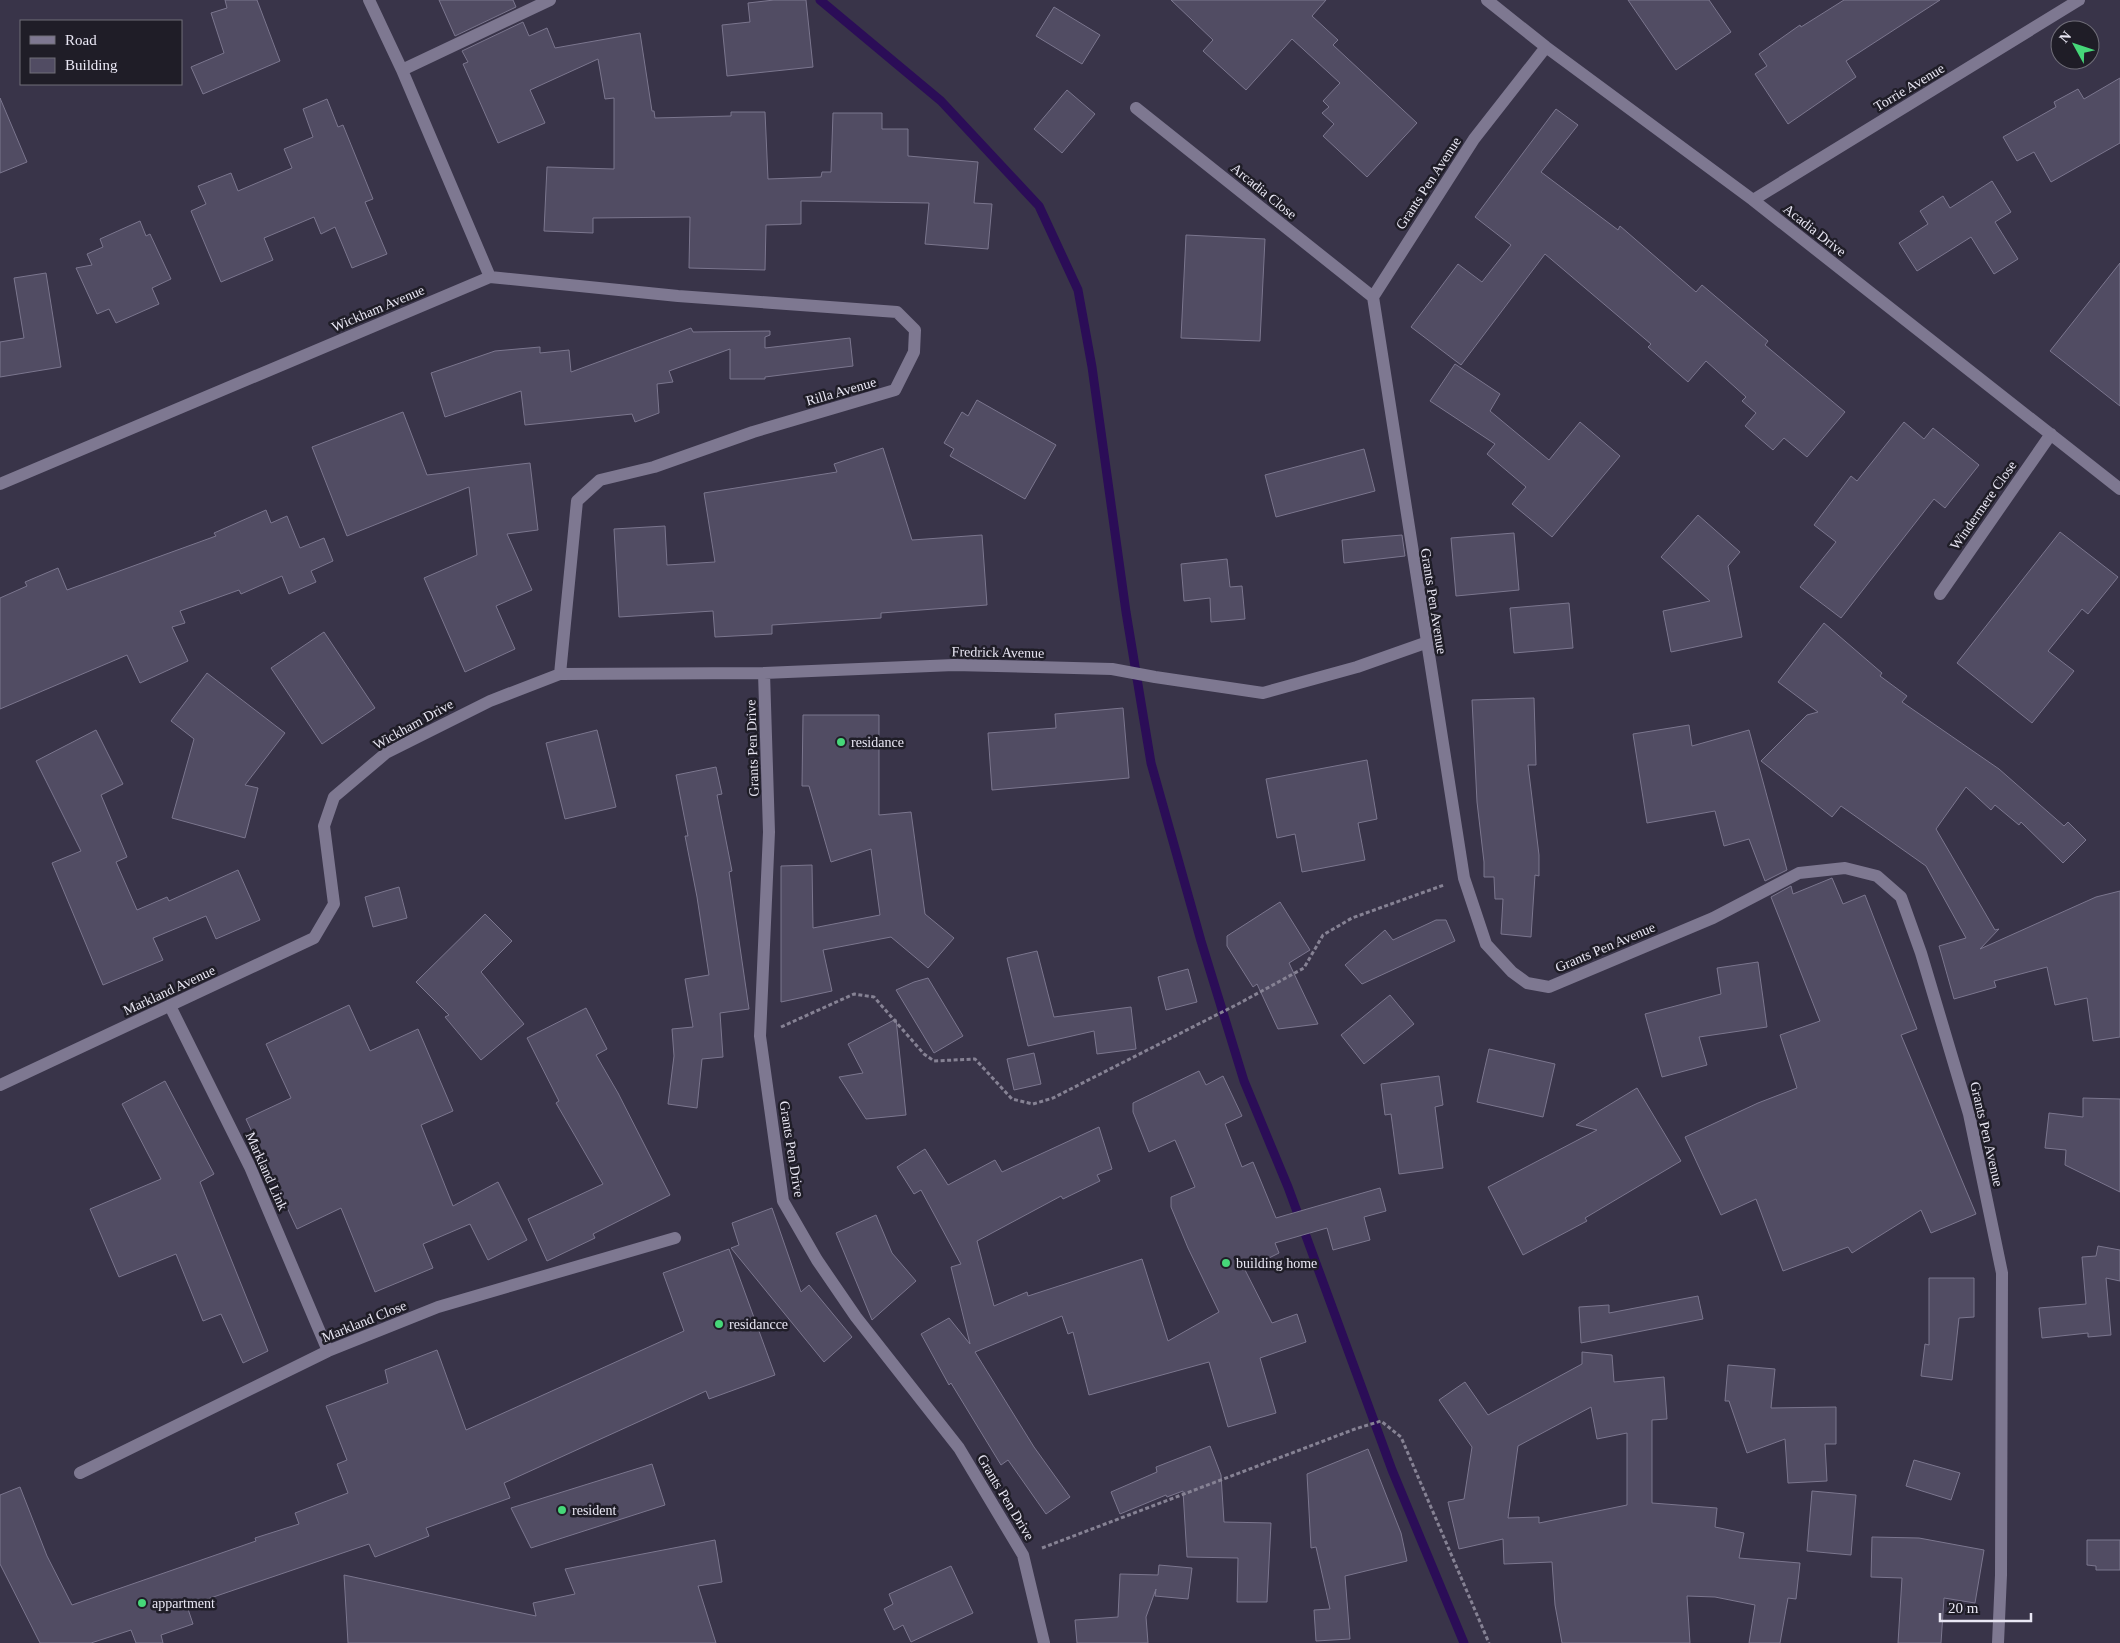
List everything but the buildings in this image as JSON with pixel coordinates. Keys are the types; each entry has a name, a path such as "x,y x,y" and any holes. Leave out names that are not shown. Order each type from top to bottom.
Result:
{"street":[{"path":"369,0 402,70 490,277"},
{"path":"402,70 550,0"},
{"name":"Acadia Drive","path":"1487,0 1546,47 1753,200 2120,489"},
{"name":"Torrie Avenue","path":"1753,200 2079,0"},
{"name":"Grants Pen Avenue","path":"1546,47 1474,140 1373,297 1425,643 1464,878 1486,944 1512,972 1527,983 1549,987 1713,918 1799,873 1845,868 1877,876 1901,897 1921,953 1969,1114 2002,1273 2001,1575 1998,1643"},
{"name":"Arcadia Close","path":"1136,108 1373,297"},
{"name":"Wickham Avenue","path":"0,484 490,277"},
{"name":"Rilla Avenue","path":"490,277 678,296 897,312 915,330 914,352 895,390 753,432 654,467 600,480 577,501 560,674"},
{"name":"Windermere Close","path":"1940,594 2051,434"},
{"name":"Fredrick Avenue","path":"560,674 764,673 954,666 1112,669 1263,693 1357,668 1425,643"},
{"name":"Grants Pen Drive","path":"764,673 770,832 760,1036 783,1201 817,1260 856,1317 959,1448 1023,1555 1044,1643"},
{"name":"Wickham Drive","path":"334,904 324,826 334,797 386,753 490,701 560,674"},
{"name":"Markland Avenue","path":"0,1085 314,938 334,904"},
{"name":"Markland Link","path":"170,1006 250,1167 328,1351"},
{"name":"Markland Close","path":"80,1473 328,1351 438,1307 675,1238"}],"path":[{"path":"760,1036 854,994 874,996 924,1054 934,1061 975,1060 1012,1099 1033,1104 1053,1098 1238,1004 1304,968 1323,935 1352,918 1464,878"},
{"path":"1023,1555 1355,1429 1382,1421 1401,1437 1489,1643"}],"waterway":[{"path":"820,0 941,101 1039,206 1078,290 1092,367 1126,612 1151,763 1201,941 1244,1081 1288,1187 1392,1470 1464,1643"}],"place":[{"name":"residance","path":"841,742"},
{"name":"building home","path":"1226,1263"},
{"name":"residancce","path":"719,1324"},
{"name":"resident","path":"562,1510"},
{"name":"appartment","path":"142,1603"}]}
